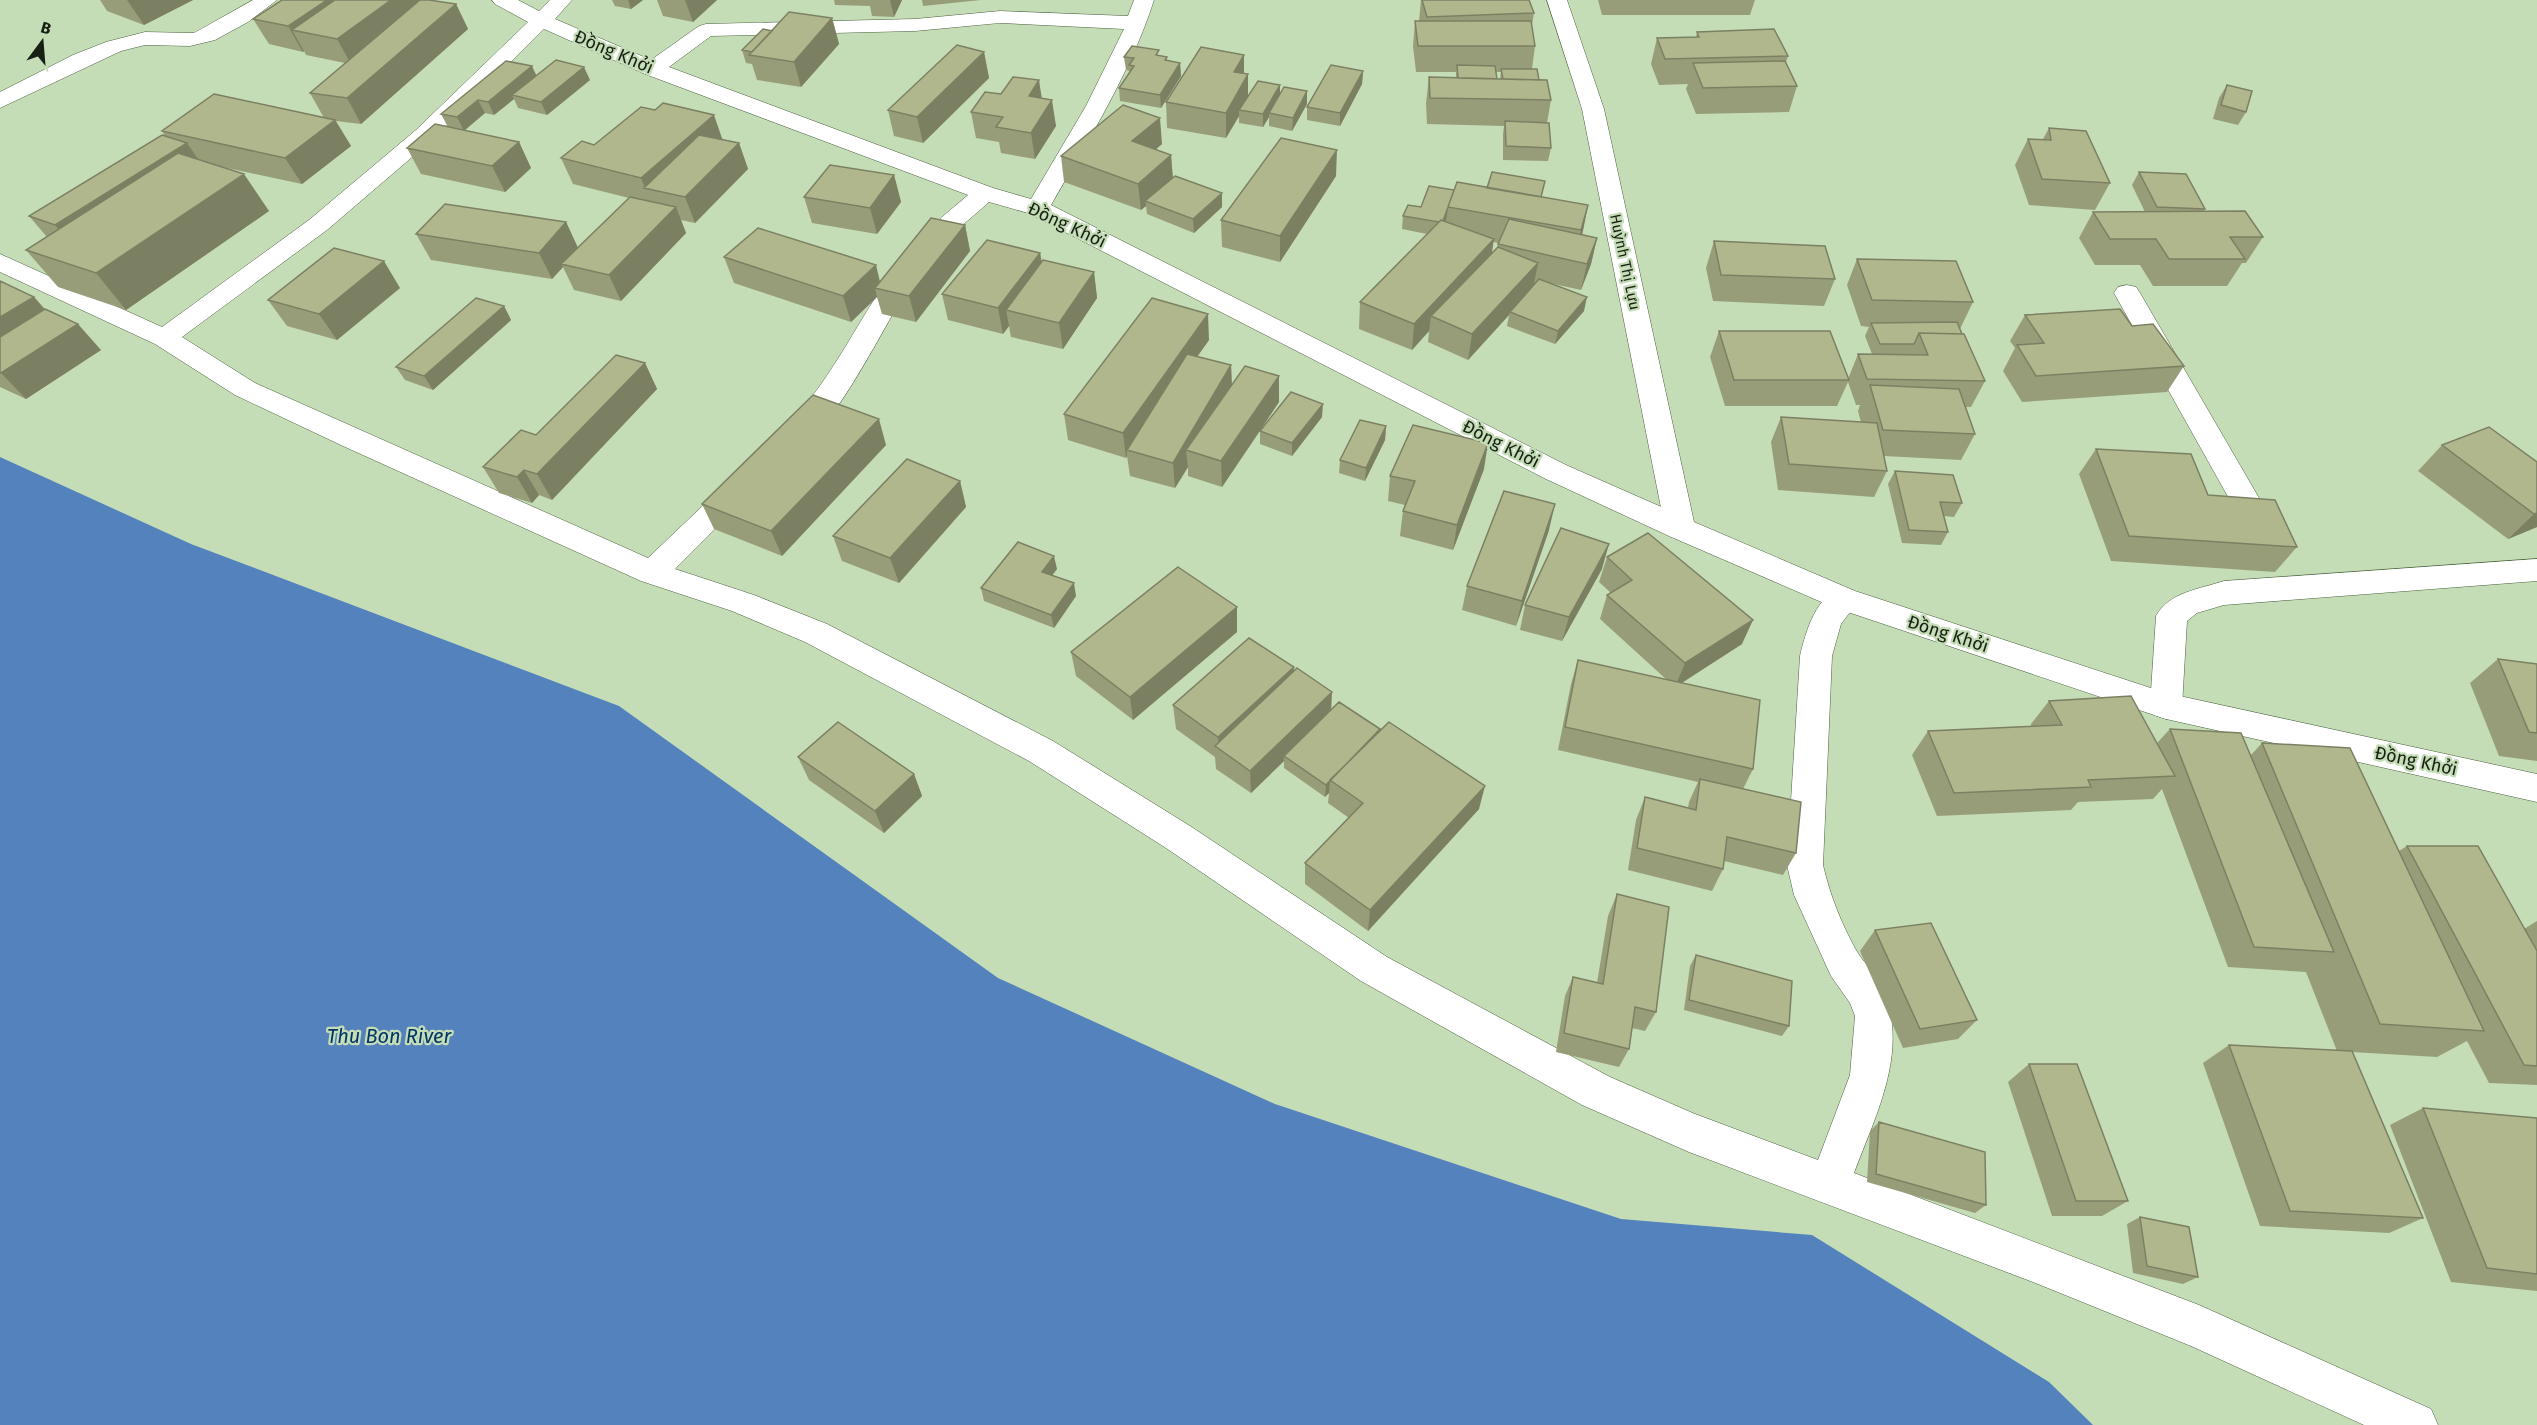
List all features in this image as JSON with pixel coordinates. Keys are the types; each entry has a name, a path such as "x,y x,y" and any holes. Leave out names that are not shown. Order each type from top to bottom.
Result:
{"street":[{"path":"0,101 76,62 131,40 166,37 191,40 226,25 267,0"},
{"name":"Đồng Khởi","path":"502,0 540,20 653,69 985,193 1037,208 1557,472 1844,599 2166,706 2537,788"},
{"path":"164,338 318,225 424,135 562,0"},
{"path":"1037,208 1138,23 1144,0"},
{"name":"Huỳnh Thị Lựu","path":"1557,0 1593,109 1680,528"},
{"path":"653,69 706,30 915,24 1000,16 1138,23"},
{"path":"652,573 802,427 857,354 910,264 985,193"},
{"path":"0,262 164,338 245,389 652,573 743,603 816,633 1041,752 1178,837 1374,969 1596,1091 1689,1132 2036,1262 2136,1304 2199,1327 2415,1425"},
{"path":"2127,293 2285,571"},
{"path":"2166,706 2172,616 2186,605 2285,571 2537,570"},
{"path":"1829,1185 1870,1075 1874,1016 1866,994 1844,964 1812,895 1805,865 1816,656 1821,631 1833,608 1844,599"}],"water":[{"name":"Thu Bon River","path":"0,457 191,544 619,706 998,978 1275,1104 1621,1219 1812,1235 2049,1382 2093,1425 0,1425"}],"building":[{"path":"282,0 327,0 288,26 253,19"},
{"path":"335,0 391,0 337,39 292,30"},
{"path":"420,0 456,4 347,98 310,93"},
{"path":"1422,0 1529,0 1534,13 1427,17"},
{"path":"789,12 832,18 794,62 749,55"},
{"path":"1415,21 1531,21 1535,46 1418,46"},
{"path":"763,29 772,31 752,52 742,50"},
{"path":"1774,29 1788,56 1665,59 1657,38 1699,37 1697,32"},
{"path":"957,45 984,52 917,117 888,110"},
{"path":"1132,46 1159,50 1156,55 1167,57 1165,60 1180,63 1160,95 1119,88 1134,66 1129,65 1134,58 1124,57"},
{"path":"1201,47 1244,55 1234,72 1248,74 1226,113 1166,102"},
{"path":"556,60 584,67 541,102 512,95"},
{"path":"506,61 532,66 488,102 478,100 457,117 441,114"},
{"path":"1785,61 1797,86 1703,88 1693,63"},
{"path":"1331,65 1363,71 1340,113 1307,107"},
{"path":"1457,65 1495,66 1497,79 1458,78"},
{"path":"1501,69 1537,69 1539,80 1503,79"},
{"path":"1013,77 1039,80 1029,96 1052,100 1031,133 996,127 1003,117 971,112 985,92 1001,94"},
{"path":"1429,77 1547,80 1551,100 1430,98"},
{"path":"1258,81 1280,85 1263,114 1239,110"},
{"path":"2227,85 2252,91 2246,112 2221,105"},
{"path":"1284,87 1307,91 1293,118 1269,113"},
{"path":"214,94 335,120 285,158 162,131"},
{"path":"663,103 714,115 641,178 561,158 582,141 594,145 641,107 655,110"},
{"path":"1123,105 1160,118 1132,141 1171,155 1138,184 1061,156"},
{"path":"1505,121 1549,123 1551,148 1506,146"},
{"path":"435,124 519,142 492,166 407,148"},
{"path":"2049,128 2086,131 2110,183 2042,179 2028,139 2051,140"},
{"path":"162,135 187,143 55,225 29,216"},
{"path":"699,135 739,143 685,197 644,188"},
{"path":"1281,138 1337,150 1280,236 1221,220"},
{"path":"178,153 244,174 96,273 26,250"},
{"path":"830,165 894,175 870,208 804,197"},
{"path":"1492,172 1545,181 1541,197 1487,188"},
{"path":"2139,172 2186,174 2205,209 2157,207"},
{"path":"1175,176 1222,193 1193,219 1145,201"},
{"path":"1457,182 1588,205 1581,230 1448,207"},
{"path":"1429,186 1454,190 1443,221 1403,216 1408,205 1421,207"},
{"path":"630,197 676,207 609,275 561,264"},
{"path":"445,204 566,222 539,253 416,234"},
{"path":"2245,211 2263,237 2230,237 2245,259 2169,259 2156,239 2110,239 2093,212"},
{"path":"931,218 965,225 909,296 875,288"},
{"path":"1509,219 1597,238 1587,264 1498,244"},
{"path":"1441,220 1494,239 1414,324 1360,302"},
{"path":"758,228 876,265 843,296 724,257"},
{"path":"987,240 1040,253 998,308 942,294"},
{"path":"1714,241 1825,246 1835,279 1721,275"},
{"path":"1498,247 1538,263 1472,334 1431,316"},
{"path":"334,248 384,261 319,314 268,300"},
{"path":"1857,259 1956,261 1973,302 1872,300"},
{"path":"1043,260 1094,272 1059,323 1006,310"},
{"path":"1539,279 1587,297 1558,331 1510,312"},
{"path":"0,281 34,297 0,317"},
{"path":"476,298 504,306 424,376 396,367"},
{"path":"1152,298 1208,314 1123,433 1064,414"},
{"path":"45,309 78,324 1,373 0,337"},
{"path":"2120,309 2132,326 2153,324 2184,366 2036,376 2017,345 2044,343 2025,315"},
{"path":"1957,322 1962,334 1919,333 1914,344 1880,344 1871,323"},
{"path":"1719,331 1830,331 1849,380 1734,380"},
{"path":"1919,333 1964,334 1985,381 1867,379 1858,354 1928,355"},
{"path":"1187,354 1231,365 1173,463 1127,450"},
{"path":"616,355 645,363 537,474 524,470 517,477 483,467 521,430 536,435"},
{"path":"1245,366 1279,376 1221,461 1186,450"},
{"path":"1870,385 1959,389 1975,434 1883,430"},
{"path":"1291,392 1323,404 1292,443 1260,431"},
{"path":"813,395 879,419 771,531 702,504"},
{"path":"1781,417 1877,423 1887,471 1789,464"},
{"path":"1360,420 1386,426 1366,468 1340,460"},
{"path":"1413,425 1488,443 1457,525 1403,511 1415,481 1390,476"},
{"path":"2489,427 2537,462 2537,513 2534,514 2442,445"},
{"path":"2096,449 2191,454 2208,495 2275,500 2297,547 2129,536"},
{"path":"907,459 960,481 890,558 833,536"},
{"path":"1895,471 1953,475 1962,503 1940,502 1948,532 1909,530"},
{"path":"1504,491 1555,504 1522,601 1467,586"},
{"path":"1561,528 1609,544 1569,617 1525,605"},
{"path":"1648,533 1753,620 1685,663 1607,595 1632,580 1607,557"},
{"path":"1018,542 1054,556 1042,572 1074,583 1051,615 981,588"},
{"path":"1178,567 1237,607 1130,697 1071,652"},
{"path":"1249,638 1294,667 1218,737 1173,705"},
{"path":"2498,659 2537,664 2537,733 2529,732"},
{"path":"1578,660 1760,700 1753,769 1565,727"},
{"path":"1297,668 1332,692 1250,771 1215,746"},
{"path":"2131,696 2175,776 2088,780 2091,787 1954,793 1928,731 2062,725 2049,701"},
{"path":"1339,702 1380,729 1326,785 1284,756"},
{"path":"838,722 914,774 875,811 798,757"},
{"path":"1389,722 1485,786 1370,910 1305,863 1363,803 1330,780"},
{"path":"2170,729 2241,733 2334,952 2254,947"},
{"path":"2262,743 2350,748 2484,1031 2380,1024"},
{"path":"1700,779 1801,802 1796,853 1727,837 1723,869 1637,848 1645,797 1696,810"},
{"path":"2407,846 2478,846 2537,951 2537,1066 2524,1065"},
{"path":"1617,894 1669,907 1656,1012 1635,1007 1629,1049 1564,1033 1573,977 1603,984"},
{"path":"1931,923 1977,1020 1920,1029 1875,930"},
{"path":"1696,955 1792,981 1789,1026 1689,1000"},
{"path":"2229,1045 2352,1051 2423,1218 2290,1211"},
{"path":"2029,1064 2077,1064 2128,1201 2076,1201"},
{"path":"2423,1108 2537,1118 2537,1274 2487,1268"},
{"path":"1879,1122 1985,1152 1986,1205 1876,1174"},
{"path":"2140,1217 2189,1227 2198,1277 2147,1266"}]}
